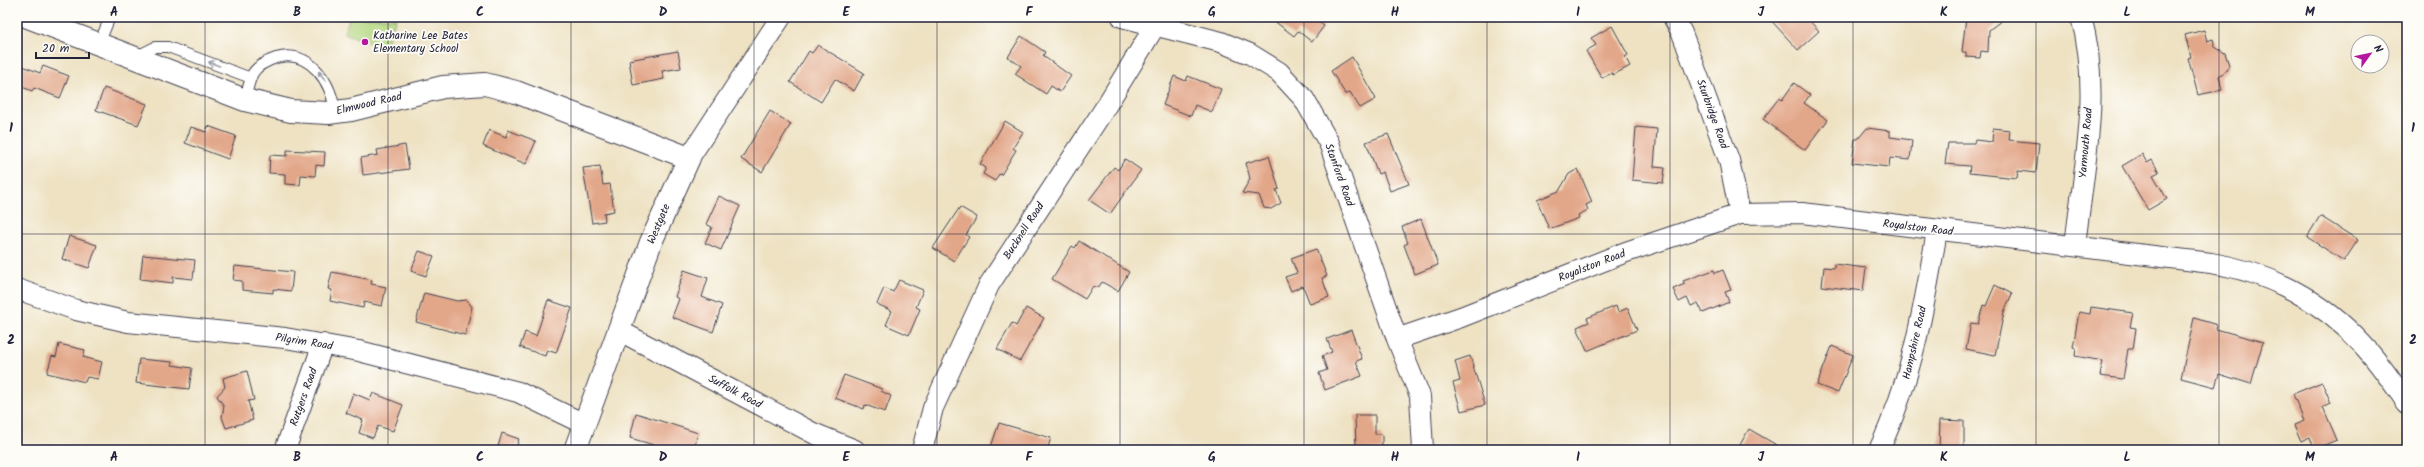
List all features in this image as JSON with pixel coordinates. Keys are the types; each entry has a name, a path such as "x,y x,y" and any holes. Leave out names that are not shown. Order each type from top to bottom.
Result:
{"street":[{"name":"Elmwood Road","path":"28,17 245,100 290,111 335,113 443,87 485,84 516,92 689,158"},
{"name":"Westgate","path":"574,450 650,242 689,158 781,17"},
{"name":"Stanford Road","path":"1122,17 1221,42 1250,54 1279,72 1304,99 1329,144 1397,339 1420,396 1423,450"},
{"name":"Sturbridge Road","path":"1672,17 1682,33 1729,160 1740,214"},
{"name":"Yarmouth Road","path":"2075,246 2090,119 2088,40 2081,17"},
{"name":"Bucknell Road","path":"922,450 933,408 989,285 1103,110 1155,26"},
{"name":"Royalston Road","path":"1397,339 1462,317 1626,252 1740,214 1802,213 1937,231 2075,246 2223,265 2273,281 2316,304 2343,325 2371,354 2407,403"},
{"name":"Hampshire Road","path":"1879,450 1897,408 1916,349 1937,231"},
{"name":"Pilgrim Road","path":"17,289 76,310 128,322 256,334 323,344 518,392 584,424"},
{"name":"Suffolk Road","path":"618,330 813,434 854,450"},
{"name":"Rutgers Road","path":"285,450 323,344"}],"lane":[{"path":"99,44 110,17"},
{"path":"134,58 155,47 168,47 251,78"},
{"path":"245,100 251,78 260,65 271,59 283,56 301,59 317,70 326,82 332,95 335,113"}],"green space":[{"path":"350,17 396,18 385,48 344,33"}],"building":[{"path":"1269,17 1312,17 1324,26 1312,42 1298,31 1294,36"},
{"path":"1768,17 1806,17 1819,31 1798,50"},
{"path":"1966,17 2006,17 1989,30 1988,52 1981,51 1980,58 1966,57 1966,52 1962,52"},
{"path":"1612,26 1628,55 1625,57 1630,66 1613,75 1612,73 1602,78 1586,51 1596,45 1591,38"},
{"path":"2204,30 2207,41 2213,39 2215,47 2225,53 2229,65 2226,71 2219,76 2222,90 2198,95 2188,58 2191,57 2185,35"},
{"path":"1021,36 1045,52 1043,56 1071,76 1060,92 1051,86 1046,94 1015,74 1021,66 1008,57"},
{"path":"818,45 864,73 854,91 835,79 821,102 790,82 809,51 812,53"},
{"path":"678,51 681,68 662,71 664,79 633,85 629,60"},
{"path":"1352,57 1376,99 1360,108 1350,92 1346,95 1331,71"},
{"path":"20,65 40,73 43,66 69,76 60,98 34,88 32,91 17,85 17,73"},
{"path":"1174,76 1186,81 1188,76 1221,89 1212,112 1195,105 1191,116 1163,105"},
{"path":"1794,83 1810,95 1804,103 1828,120 1805,150 1763,119 1779,98 1782,100"},
{"path":"104,88 147,104 138,125 96,110"},
{"path":"770,111 791,124 762,172 741,159"},
{"path":"1005,121 1023,132 1013,148 1016,150 1001,175 999,174 995,181 983,174 986,168 980,164"},
{"path":"208,126 236,136 228,159 185,143 191,127 206,132"},
{"path":"1636,127 1657,129 1654,167 1665,168 1663,183 1632,180"},
{"path":"1867,128 1890,131 1890,137 1912,140 1910,160 1890,158 1889,167 1852,163 1855,139 1858,139"},
{"path":"1993,128 2010,130 2009,140 2039,143 2036,173 2018,171 2017,178 1969,173 1970,166 1945,164 1948,143 1974,143 1975,140 1992,142"},
{"path":"489,130 506,137 508,130 536,141 526,164 483,146"},
{"path":"1388,134 1409,184 1390,191 1383,172 1378,174 1366,142"},
{"path":"405,145 409,169 363,175 361,158 378,155 377,150"},
{"path":"287,150 325,152 324,166 316,165 315,176 301,175 300,185 285,184 285,174 269,173 270,155 287,156"},
{"path":"2142,154 2147,163 2152,160 2159,172 2153,175 2167,199 2148,210 2122,166"},
{"path":"1269,156 1279,189 1276,190 1281,203 1271,209 1264,208 1259,195 1242,193 1250,179 1246,163"},
{"path":"1125,159 1141,170 1110,214 1089,200 1114,167 1118,170"},
{"path":"600,166 603,185 610,184 614,211 604,213 605,221 592,223 583,168"},
{"path":"1578,169 1592,202 1586,205 1588,210 1578,215 1579,218 1549,229 1537,200 1559,191 1569,174"},
{"path":"719,196 740,206 721,250 705,243 712,227 706,224"},
{"path":"960,207 977,217 966,235 969,237 954,261 933,248"},
{"path":"2320,216 2358,240 2344,261 2307,237"},
{"path":"1421,219 1438,265 1415,274 1404,245 1408,243 1402,227"},
{"path":"69,236 97,245 89,268 62,259"},
{"path":"1079,241 1129,272 1118,291 1102,282 1098,288 1093,286 1085,299 1052,279 1072,246 1075,248"},
{"path":"1316,249 1327,276 1322,278 1329,297 1310,304 1303,286 1291,291 1285,277 1297,273 1291,258"},
{"path":"419,251 434,256 426,276 411,271"},
{"path":"143,255 195,260 193,279 173,277 173,283 140,279"},
{"path":"1834,264 1866,268 1863,291 1822,286 1824,267 1834,268"},
{"path":"235,266 293,272 291,291 273,289 273,293 242,290 242,281 233,280"},
{"path":"684,270 708,278 702,297 722,305 713,332 672,317 679,299 675,297"},
{"path":"1714,270 1715,273 1723,270 1731,290 1725,292 1729,302 1703,313 1698,303 1691,306 1687,298 1679,302 1673,289 1685,284 1683,281"},
{"path":"332,272 372,280 371,284 386,287 382,306 364,302 363,308 330,301 332,290 328,289"},
{"path":"899,280 923,290 916,307 920,309 909,335 886,325 892,311 877,304 884,288 893,292"},
{"path":"1995,285 2012,294 2004,312 1995,355 1966,349 1971,323 1978,324 1983,305 1986,306"},
{"path":"424,293 457,301 467,300 472,307 465,335 416,322"},
{"path":"548,300 572,308 556,353 547,350 545,356 520,347 525,332 536,336"},
{"path":"1616,306 1618,312 1628,308 1637,330 1587,351 1577,327 1589,322 1587,318"},
{"path":"2091,307 2133,313 2130,327 2136,328 2133,349 2128,349 2123,379 2100,376 2103,361 2075,356 2076,348 2073,347 2079,312 2090,314"},
{"path":"1026,308 1044,318 1020,361 997,349 1012,323 1016,326"},
{"path":"2194,318 2217,325 2216,329 2263,342 2251,384 2219,374 2215,387 2181,378"},
{"path":"1351,330 1362,359 1356,361 1362,376 1325,390 1319,373 1327,370 1322,356 1332,352 1327,339"},
{"path":"59,344 85,350 83,357 102,362 98,379 87,377 85,382 47,373 52,356 56,357"},
{"path":"1832,346 1853,355 1838,393 1817,385"},
{"path":"1470,356 1485,405 1461,411 1453,383 1460,381 1455,361"},
{"path":"139,359 172,362 172,365 192,368 189,389 136,383"},
{"path":"247,371 254,400 248,401 253,420 226,428 222,417 224,406 217,396 225,387 223,378"},
{"path":"844,375 882,389 881,391 891,396 885,412 865,405 864,409 835,398"},
{"path":"2322,382 2331,403 2323,407 2337,440 2314,449 2310,437 2301,441 2294,425 2304,421 2293,394"},
{"path":"353,393 370,400 373,393 403,405 393,431 378,426 373,438 359,433 363,420 346,413"},
{"path":"636,413 698,433 694,450 671,450 630,438"},
{"path":"1355,415 1375,415 1375,434 1382,434 1382,450 1356,450"},
{"path":"1940,420 1964,421 1964,450 1939,450"},
{"path":"999,423 1051,438 1047,450 1001,450 991,447"},
{"path":"1749,429 1785,450 1737,450"},
{"path":"502,433 519,439 515,450 497,450"}],"place":[{"name":"Katharine Lee Bates Elementary School","path":"365,42"}]}
